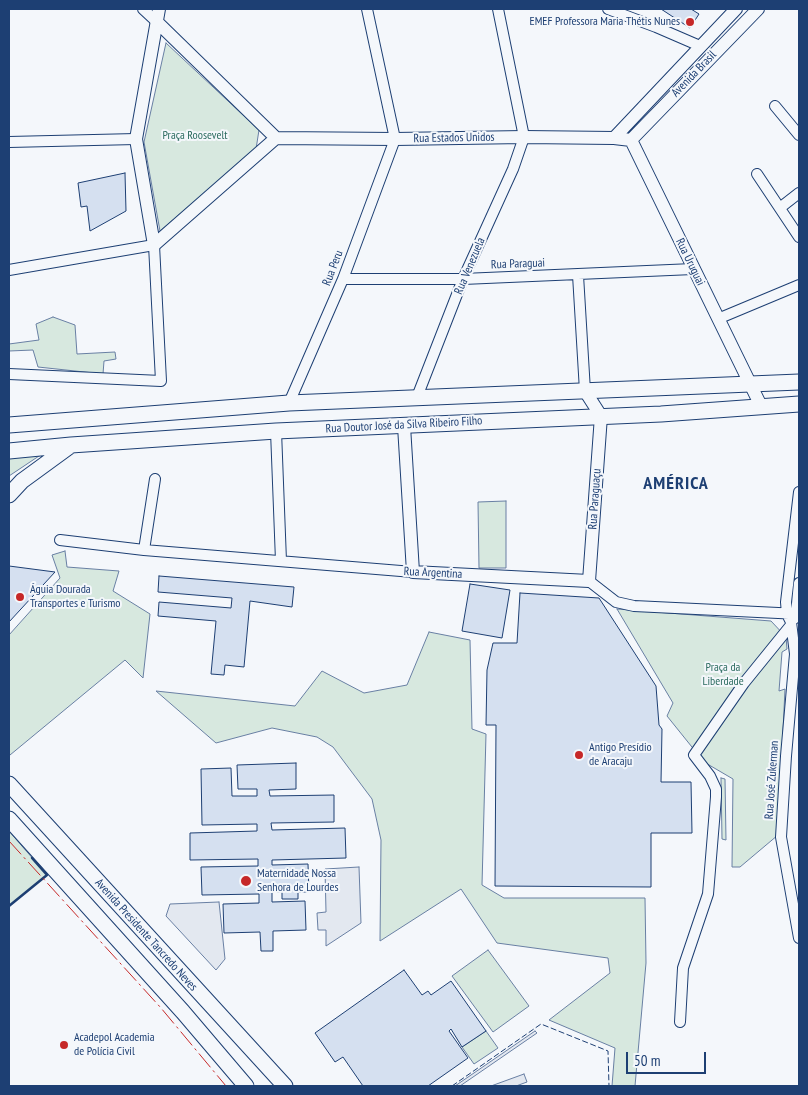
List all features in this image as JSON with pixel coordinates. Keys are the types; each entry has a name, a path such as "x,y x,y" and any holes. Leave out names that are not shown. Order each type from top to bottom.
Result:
{"main road":[{"path":"9,425 289,403 799,382"},
{"name":"Rua Doutor José da Silva Ribeiro Filho","path":"9,451 71,444 276,431 678,413 799,404"},
{"path":"9,495 22,481 71,444"},
{"name":"Avenida Presidente Tancredo Neves","path":"9,784 285,1086"},
{"name":"Avenida Presidente Tancredo Neves","path":"9,819 183,1012 246,1086"}],"street":[{"path":"9,270 154,245 256,158 276,138 143,9"},
{"path":"9,374 161,381 154,245 136,139 159,9"},
{"path":"367,9 395,139"},
{"path":"498,9 524,137"},
{"path":"608,9 700,46"},
{"name":"Avenida Brasil","path":"614,138 736,9"},
{"name":"Avenida Brasil","path":"631,140 758,9"},
{"path":"775,106 799,135"},
{"name":"Rua Estados Unidos","path":"276,138 524,137 614,138 631,140"},
{"name":"Rua Venezuela","path":"417,397 463,279 513,169 524,137"},
{"path":"9,142 136,139"},
{"name":"Rua Peru","path":"289,403 342,280 395,139"},
{"name":"Rua Uruguai","path":"631,140 693,269 720,318 761,406"},
{"path":"757,174 781,207 799,237"},
{"path":"781,207 799,193"},
{"name":"Rua Paraguai","path":"342,280 463,279 693,269"},
{"path":"578,275 585,391 601,416"},
{"path":"720,318 799,285"},
{"name":"Rua Paraguaçu","path":"589,581 601,416"},
{"path":"404,426 413,572"},
{"path":"276,431 281,561"},
{"path":"144,550 155,480"},
{"name":"Rua José Zukerman","path":"793,618 786,602 799,492"},
{"name":"Rua Argentina","path":"60,540 144,550 413,572 589,581"},
{"path":"589,581 616,602 634,606 793,618"},
{"name":"Rua José Zukerman","path":"799,583 793,618 795,654 781,836 797,909 799,938"},
{"path":"680,1022 684,968 708,894 716,797 716,789 710,776 694,755 744,683 793,618"}],"green space":[{"name":"Praça Roosevelt","path":"166,43 259,130 256,149 160,231 144,142"},
{"path":"53,317 75,325 77,354 115,352 116,359 104,361 103,374 38,367 33,350 9,351 9,344 39,340 36,324"},
{"path":"45,452 9,476 9,455"},
{"path":"506,501 506,568 479,568 478,502"},
{"path":"65,551 67,567 119,571 113,591 150,614 143,678 125,660 10,755 9,635 60,578 52,555"},
{"name":"Praça da Liberdade","path":"617,609 771,621 786,637 787,649 782,652 779,691 785,689 778,835 740,867 732,867 733,779 704,762 667,716 673,703"},
{"path":"429,632 470,640 472,729 486,734 482,885 504,898 645,898 646,963 635,1086 612,1086 615,1048 549,1020 610,973 608,958 497,943 461,889 380,941 381,840 372,799 333,747 317,737 272,728 216,743 156,691 295,706 322,671 364,693 407,685"},
{"path":"721,778 725,779 726,840 722,839"},
{"path":"9,831 47,875 9,906"},
{"path":"488,950 529,1006 493,1032 452,976"},
{"path":"486,1031 498,1048 474,1064 462,1047"}],"shaded area":[{"path":"359,867 361,923 326,946 326,930 318,930 317,913 326,912 325,869"},
{"path":"219,902 225,959 216,970 166,916 170,904"},
{"path":"535,1031 537,1033 460,1086 455,1086"},
{"path":"524,1074 527,1082 516,1086 491,1086"}],"building":[{"path":"661,9 691,9 699,14 690,28"},
{"path":"125,173 126,211 90,231 87,206 81,207 78,183"},
{"name":"Águia Dourada Transportes e Turismo","path":"9,566 55,572 9,622"},
{"path":"159,576 294,587 292,607 250,601 244,667 225,665 224,675 211,674 216,621 158,616 159,602 231,608 232,598 158,592"},
{"path":"470,584 510,590 502,638 462,631"},
{"name":"Antigo Presídio de Aracaju","path":"520,593 599,598 656,686 659,725 662,729 661,782 691,782 692,833 651,833 651,887 495,886 496,725 486,725 487,670 493,643 517,643"},
{"path":"296,763 296,789 269,790 270,796 334,795 334,822 271,823 272,830 345,828 346,858 272,860 272,865 308,864 309,892 298,892 298,899 282,899 282,892 272,892 272,902 305,901 306,930 273,931 273,951 261,951 260,932 224,933 223,904 259,903 259,894 202,895 201,867 258,866 258,859 190,860 190,833 257,831 257,824 202,825 201,769 231,768 232,796 257,796 257,789 238,789 237,765"},
{"path":"404,970 422,995 428,991 431,995 451,981 486,1031 462,1047 451,1029 449,1031 468,1058 428,1086 363,1086 343,1057 335,1062 315,1033"}],"fence":[{"path":"452,1086 541,1024 608,1051 609,1086"}],"wall":[{"path":"9,906 47,875 32,858"}],"power":[{"path":"9,841 161,1008 226,1086"}],"place":[{"name":"EMEF Professora Maria Thétis Nunes","path":"690,22"},
{"name":"Águia Dourada Transportes e Turismo","path":"20,597"},
{"name":"Antigo Presídio de Aracaju","path":"579,755"},
{"name":"Maternidade Nossa Senhora de Lourdes","path":"246,881"},
{"name":"Acadepol Academia de Polícia Civil","path":"64,1045"}],"district":[{"name":"AMÉRICA","path":"676,484"}]}
